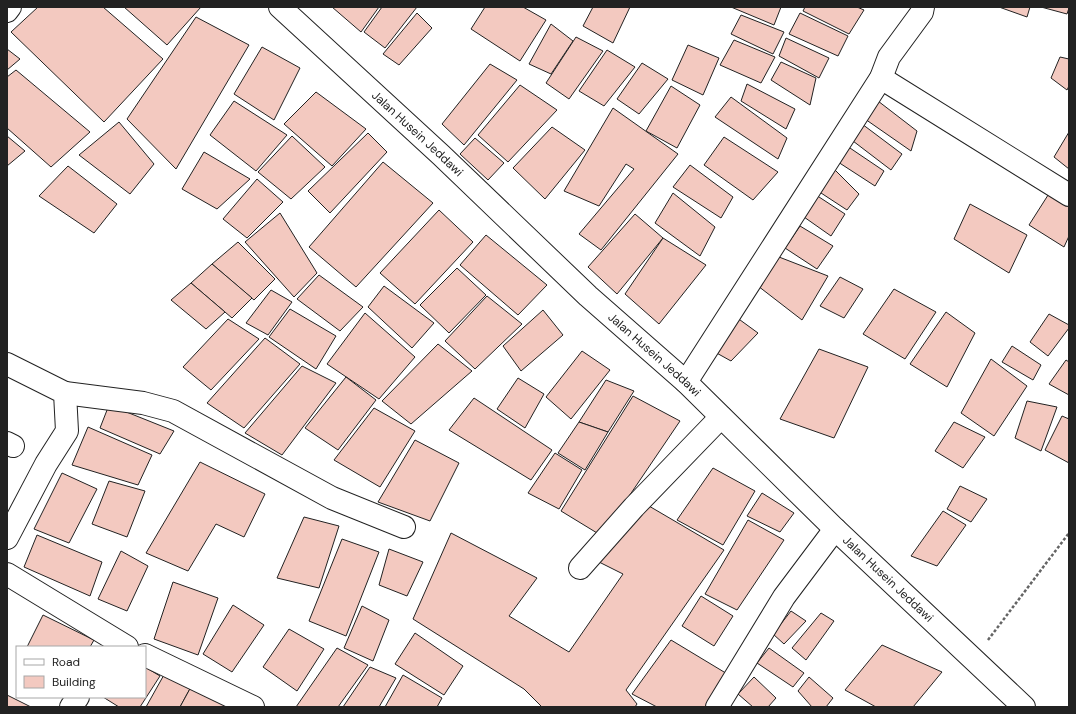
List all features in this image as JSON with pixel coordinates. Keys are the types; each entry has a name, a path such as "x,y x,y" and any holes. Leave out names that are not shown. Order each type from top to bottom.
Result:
{"street":[{"path":"7,11 10,7"},
{"name":"Jalan Husein Jeddawi","path":"280,7 441,155 588,296 686,382 835,529 974,658 1024,707"},
{"path":"686,382 881,78 889,57 922,12 923,7"},
{"path":"881,78 1069,195"},
{"path":"7,364 65,393 143,403 173,411 332,498 404,527"},
{"path":"7,538 67,431 65,393"},
{"path":"580,568 634,507 721,417"},
{"path":"717,707 784,597 835,529"},
{"path":"7,574 118,645"},
{"path":"146,655 253,707"},
{"path":"71,707 77,698"}],"path":[{"path":"974,658 1069,533"}],"building":[{"path":"38,7 103,7 163,59 104,122 11,32"},
{"path":"124,7 201,7 167,45"},
{"path":"332,7 379,7 361,32"},
{"path":"382,7 417,7 385,48 364,32"},
{"path":"485,7 523,7 546,20 520,61 471,29"},
{"path":"593,7 630,7 613,43 583,26"},
{"path":"731,7 781,7 774,25"},
{"path":"805,7 857,7 864,10 849,34 803,11"},
{"path":"999,7 1030,7 1027,17"},
{"path":"1041,7 1069,7 1069,8 1067,14"},
{"path":"417,13 432,28 399,65 383,54"},
{"path":"800,13 848,36 838,56 789,34"},
{"path":"741,15 784,32 773,54 731,34"},
{"path":"196,17 249,45 176,169 127,119"},
{"path":"551,24 573,41 551,74 529,64"},
{"path":"576,37 603,51 569,99 546,83"},
{"path":"786,38 829,58 819,78 779,56"},
{"path":"734,40 775,57 761,83 720,65"},
{"path":"688,45 719,58 703,95 672,80"},
{"path":"262,47 300,68 274,120 234,94"},
{"path":"7,49 20,59 7,70"},
{"path":"607,50 635,67 604,106 579,91"},
{"path":"1060,57 1069,59 1069,86 1067,90 1051,78"},
{"path":"781,62 816,78 810,105 771,80"},
{"path":"642,63 668,79 639,114 617,99"},
{"path":"490,64 517,80 464,145 442,124"},
{"path":"16,70 90,132 51,167 7,128 7,77"},
{"path":"747,84 795,109 786,129 741,101"},
{"path":"520,85 557,110 508,162 478,135"},
{"path":"671,86 700,105 677,148 646,131"},
{"path":"316,92 366,129 332,166 284,124"},
{"path":"731,97 787,138 778,159 715,117"},
{"path":"234,101 287,135 256,171 210,135"},
{"path":"878,101 917,131 911,151 865,119"},
{"path":"613,108 678,154 601,250 579,234 634,169 626,164 599,206 564,191"},
{"path":"119,122 154,164 130,194 79,155"},
{"path":"862,124 902,154 891,170 853,141"},
{"path":"552,127 585,150 545,199 513,168"},
{"path":"1069,132 1069,169 1054,157"},
{"path":"368,133 387,152 330,213 308,191"},
{"path":"7,136 25,151 7,166"},
{"path":"292,136 325,167 291,199 258,172"},
{"path":"724,137 778,172 753,200 704,165"},
{"path":"475,138 504,163 488,180 460,154"},
{"path":"847,146 884,171 875,186 838,162"},
{"path":"204,152 250,179 217,209 182,189"},
{"path":"383,162 433,203 356,287 309,247"},
{"path":"690,165 733,197 721,218 673,187"},
{"path":"68,166 117,204 94,233 39,196"},
{"path":"834,169 859,194 847,210 818,191"},
{"path":"257,179 283,202 247,238 223,219"},
{"path":"1050,192 1069,206 1069,236 1064,247 1029,225"},
{"path":"673,193 715,227 700,256 655,223"},
{"path":"816,195 845,214 831,236 804,217"},
{"path":"970,204 1027,235 1009,273 954,239"},
{"path":"439,210 473,242 415,304 380,273"},
{"path":"280,213 317,273 294,297 245,242"},
{"path":"635,214 663,238 617,294 588,267"},
{"path":"800,226 833,246 817,269 785,248"},
{"path":"486,235 547,285 518,315 460,265"},
{"path":"663,238 706,265 659,324 625,294"},
{"path":"238,242 275,279 254,300 212,264"},
{"path":"779,257 828,276 802,320 758,286"},
{"path":"212,264 252,298 232,318 191,283"},
{"path":"457,268 486,295 449,333 420,305"},
{"path":"319,275 363,307 340,331 297,299"},
{"path":"840,277 863,289 844,318 820,306"},
{"path":"191,283 225,312 206,329 171,300"},
{"path":"384,286 434,323 412,348 368,307"},
{"path":"894,289 936,312 905,359 863,334"},
{"path":"271,290 292,302 268,335 246,323"},
{"path":"487,296 522,324 475,369 445,341"},
{"path":"290,309 336,336 316,369 269,337"},
{"path":"543,310 563,335 521,371 503,346"},
{"path":"946,312 975,333 947,387 910,364"},
{"path":"365,313 415,357 379,399 327,364"},
{"path":"1049,314 1069,325 1069,328 1048,356 1030,342"},
{"path":"736,317 758,333 731,361 713,351"},
{"path":"228,319 259,339 211,390 183,367"},
{"path":"265,338 300,364 244,428 207,403"},
{"path":"438,344 472,371 411,424 382,401"},
{"path":"1012,346 1041,365 1033,380 1002,362"},
{"path":"819,349 868,367 834,438 780,419"},
{"path":"582,351 610,370 571,419 546,397"},
{"path":"991,359 1027,386 994,436 961,413"},
{"path":"1066,360 1069,362 1069,395 1049,384"},
{"path":"302,366 336,383 282,455 245,433"},
{"path":"346,377 376,400 338,450 305,428"},
{"path":"518,378 544,394 525,428 497,409"},
{"path":"606,380 634,391 608,432 579,422"},
{"path":"633,396 680,421 602,536 561,511"},
{"path":"474,398 552,450 531,480 449,430"},
{"path":"1027,401 1057,407 1041,451 1015,438"},
{"path":"109,405 174,431 160,454 100,428"},
{"path":"374,408 415,431 380,487 334,460"},
{"path":"1062,416 1069,419 1069,463 1045,450"},
{"path":"579,422 608,432 585,470 558,453"},
{"path":"954,422 985,437 963,468 935,451"},
{"path":"88,427 152,455 138,485 72,465"},
{"path":"415,440 459,463 430,521 378,502"},
{"path":"555,453 582,470 559,509 528,493"},
{"path":"200,462 265,494 244,537 216,524 188,571 146,553"},
{"path":"713,468 755,491 723,545 677,520"},
{"path":"62,473 97,489 69,543 34,529"},
{"path":"109,481 145,491 127,537 92,524"},
{"path":"960,486 987,499 971,522 947,509"},
{"path":"762,493 794,513 780,532 747,516"},
{"path":"649,506 724,550 626,690 637,704 635,707 542,707 524,689 413,619 451,533 537,578 509,616 569,652 623,574 599,562"},
{"path":"943,511 966,525 937,566 911,556"},
{"path":"304,517 339,526 319,588 277,578"},
{"path":"748,520 784,540 737,610 705,594"},
{"path":"37,535 102,562 90,596 24,567"},
{"path":"342,539 379,552 346,636 309,621"},
{"path":"389,549 423,562 407,596 379,585"},
{"path":"121,551 148,566 127,611 98,599"},
{"path":"173,582 218,598 198,655 154,639"},
{"path":"701,596 733,616 714,646 682,626"},
{"path":"233,605 264,625 232,672 203,654"},
{"path":"362,606 389,620 373,661 344,648"},
{"path":"791,611 806,621 784,644 773,634"},
{"path":"821,613 834,621 806,660 792,648"},
{"path":"43,615 94,640 91,646 28,646"},
{"path":"289,629 324,649 297,691 263,667"},
{"path":"415,633 463,666 444,695 395,664"},
{"path":"671,640 729,675 709,707 657,707 632,694"},
{"path":"882,645 942,672 913,707 876,707 845,690"},
{"path":"337,648 368,665 338,707 296,707"},
{"path":"769,648 804,673 793,687 757,663"},
{"path":"370,667 396,678 379,707 343,707"},
{"path":"146,668 160,676 146,698"},
{"path":"165,673 192,685 180,707 146,707"},
{"path":"403,675 442,698 437,707 385,707"},
{"path":"754,677 776,698 768,707 753,707 738,694"},
{"path":"809,677 833,698 826,707 812,707 798,691"},
{"path":"192,685 226,702 223,707 180,707"},
{"path":"7,695 31,707 7,707"},
{"path":"105,698 146,698 140,707 119,707"}]}
